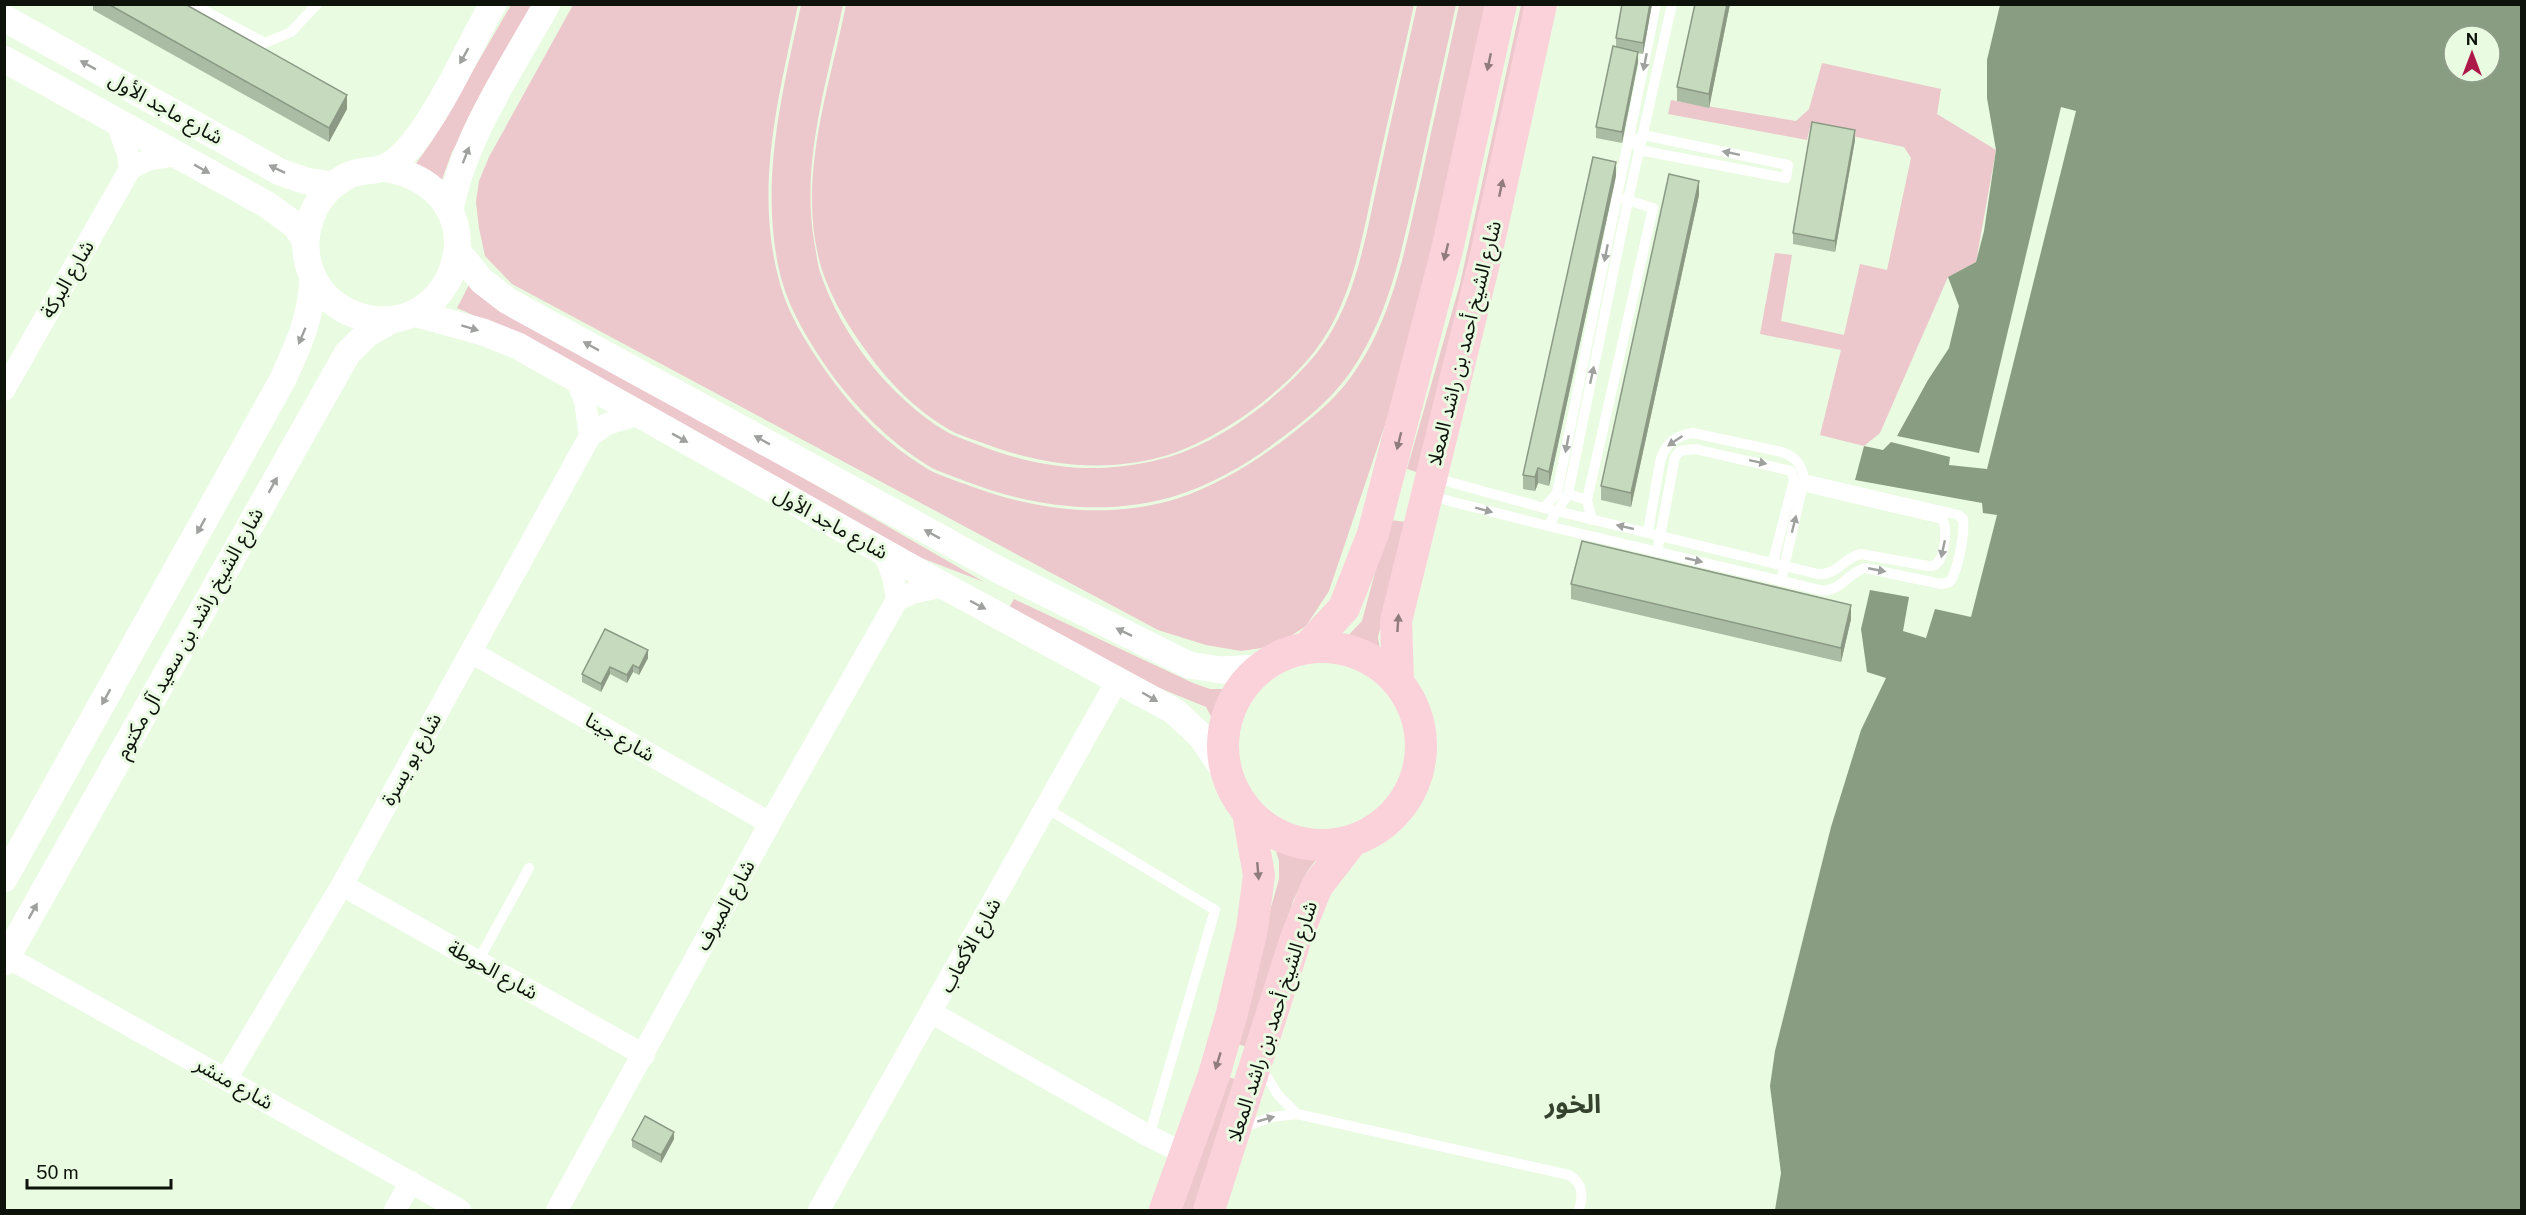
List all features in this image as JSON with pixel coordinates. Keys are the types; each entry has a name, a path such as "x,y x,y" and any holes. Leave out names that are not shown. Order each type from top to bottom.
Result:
{"main road":[{"name":"شارع الشيخ أحمد بن راشد المعلا","path":"1308,647 1344,608 1373,534 1447,250 1501,4"},
{"name":"شارع الشيخ أحمد بن راشد المعلا","path":"1398,681 1396,621 1485,260 1541,4"},
{"path":"1308,647 1341,648 1352,652 1372,660 1398,681 1415,709 1422,741 1418,773 1404,803 1381,826 1352,841 1315,846 1279,836 1248,813 1238,800 1224,770 1223,732 1235,697 1259,668 1274,658 1308,647"},
{"name":"شارع الشيخ أحمد بن راشد المعلا","path":"1166,1210 1214,1075 1232,1014 1252,929 1259,875 1248,813"},
{"name":"شارع الشيخ أحمد بن راشد المعلا","path":"1209,1210 1296,938 1317,886 1352,841"}],"street":[{"path":"383,168 401,157 415,141 438,105 493,4"},
{"path":"450,211 459,174 471,144 547,4"},
{"name":"شارع ماجد الأول","path":"4,18 280,171 306,181 333,185"},
{"name":"شارع ماجد الأول","path":"4,59 266,204 295,225 305,240"},
{"path":"116,120 128,154 130,169 150,159 177,155"},
{"path":"383,168 404,171 423,180 439,194 450,211 457,231 458,252 450,277 435,298 402,317 368,319 346,312 327,298 313,279 307,260 305,240 309,219 319,201 333,185 365,170 383,168"},
{"name":"شارع البركة","path":"4,390 130,169"},
{"name":"شارع ماجد الأول","path":"458,252 482,281 508,301 999,570 1189,664 1221,670 1259,668"},
{"name":"شارع الشيخ راشد بن سعيد آل مكتوم","path":"4,879 282,381 307,325 312,302 313,279"},
{"name":"شارع ماجد الأول","path":"402,317 483,332 518,346 884,553 1174,711 1201,736 1224,770"},
{"name":"شارع الشيخ راشد بن سعيد آل مكتوم","path":"6,959 347,354 367,334 402,317"},
{"path":"577,381 585,401 590,436 607,424 638,415"},
{"name":"شارع بو يسرة","path":"226,1079 342,885 590,436"},
{"path":"884,553 893,576 897,600 912,593 944,586"},
{"name":"شارع الميرف","path":"557,1210 770,823 897,600"},
{"name":"شارع جيتا","path":"471,652 770,823"},
{"name":"شارع الأكعاب","path":"819,1210 932,1013 1118,679"},
{"name":"شارع الحوطة","path":"342,885 644,1055"},
{"name":"شارع منشر","path":"6,959 460,1210"},
{"path":"932,1013 1149,1136 1185,1154"},
{"path":"395,1210 411,1182"}],"lane":[{"path":"192,4 265,43 291,32 317,4"},
{"path":"1548,526 1568,494 1623,199 1627,150 1637,140 1656,4"},
{"path":"1544,508 1557,494 1623,199 1672,4"},
{"path":"1637,140 1788,165 1786,178 1637,140"},
{"path":"1593,520 1587,500 1653,208 1623,199"},
{"path":"1648,532 1664,451 1671,441 1681,435 1693,434 1782,452 1796,459 1803,471 1779,563 1780,581"},
{"path":"1429,486 1544,508 1593,520 1648,532 1660,535 1779,563 1827,575 1853,556 1862,554 1928,566 1935,565 1940,560 1946,527 1942,519 1800,483 1787,469 1695,449 1680,451 1672,464 1660,535 1657,552"},
{"path":"1429,486 1548,526 1828,591 1837,587 1854,572 1865,568 1941,584 1950,582 1954,575 1963,528 1963,519 1958,515 1800,483"},
{"path":"1568,494 1587,500"},
{"path":"1046,808 1215,910 1149,1136"},
{"path":"478,961 529,868"},
{"path":"1258,1061 1270,1085 1297,1114"},
{"path":"1236,1131 1259,1121 1297,1114 1569,1175 1581,1186 1582,1198 1579,1210"}],"shaded area":[{"path":"511,5 535,5 452,152 441,182 413,168 432,141"},
{"path":"573,5 798,5 772,142 769,211 772,245 779,280 800,331 830,377 862,416 886,439 926,468 950,479 1016,500 1042,506 1096,510 1123,509 1176,499 1219,481 1247,466 1285,439 1320,410 1344,386 1366,354 1378,330 1397,280 1459,5 1494,5 1444,250 1329,591 1306,626 1275,646 1241,651 1206,645 1158,630 512,284 485,256 476,202 479,181 489,157"},
{"path":"801,5 843,5 823,93 813,151 811,211 820,272 829,296 854,341 887,383 926,418 947,432 1021,459 1067,467 1090,468 1114,467 1161,459 1204,443 1266,403 1316,354 1341,313 1358,267 1417,5 1456,5 1394,278 1375,328 1349,374 1327,400 1310,415 1246,463 1190,491 1149,502 1096,507 1042,503 965,481 936,470 913,456 875,424 832,375 802,329 781,278 774,244 772,175 780,107"},
{"path":"846,5 1414,5 1355,265 1339,311 1314,352 1283,385 1224,429 1182,450 1138,462 1093,465 1026,457 956,433 925,413 903,395 884,374 847,323 826,281 815,237 812,204 813,170 824,103"},
{"path":"1521,5 1539,5 1423,474 1407,469 1460,284"},
{"path":"2000,5 2521,5 2521,1210 1775,1210 1781,1173 1770,1086 1775,1051 1831,827 1861,730 1886,678 1867,672 1861,629 1870,590 1909,597 1903,631 1926,638 1935,609 1971,617 1997,515 1983,513 1982,503 1855,480 1864,446 1883,450 1891,442 1950,457 1949,465 1987,469 2076,111 2061,107 1979,453 1897,436 1928,380 1949,348 1959,306 1948,277 1976,262 1984,231 1996,150 1987,98 1987,60"},
{"path":"1822,63 1941,89 1937,114 1996,150 1976,262 1948,277 1880,433 1864,446 1820,435 1841,350 1760,334 1775,253 1792,255 1781,321 1844,335 1860,264 1887,270 1911,158 1904,147 1810,127 1807,140 1668,114 1671,100 1796,121 1809,109"},
{"path":"469,285 984,582 901,550 537,343 457,308"},
{"path":"1389,520 1407,522 1378,637 1381,658 1356,644 1342,642 1362,621"},
{"path":"1014,599 1193,683 1210,689 1230,689 1214,722 1206,707 1091,660 1006,613"},
{"path":"1274,845 1295,854 1318,857 1307,872 1293,901 1253,1048 1233,1043 1279,879 1279,861"},
{"path":"1224,1076 1239,1080 1196,1210 1178,1210"}],"building":[{"path":"108,4 185,4 347,95 329,128"},
{"path":"1622,4 1650,4 1643,43 1616,38"},
{"path":"1695,4 1727,4 1709,94 1677,87"},
{"path":"1613,46 1638,52 1622,132 1596,127"},
{"path":"1812,122 1855,130 1835,241 1793,233"},
{"path":"1593,157 1616,162 1549,472 1538,468 1535,477 1523,475"},
{"path":"1669,174 1699,181 1631,493 1601,486"},
{"path":"1582,541 1851,605 1841,648 1571,584"},
{"path":"605,629 648,650 639,668 633,665 627,675 610,667 601,684 582,674"},
{"path":"645,1116 674,1132 661,1155 632,1140"}],"district":[{"name":"الخور","path":"1573,1103"}]}
